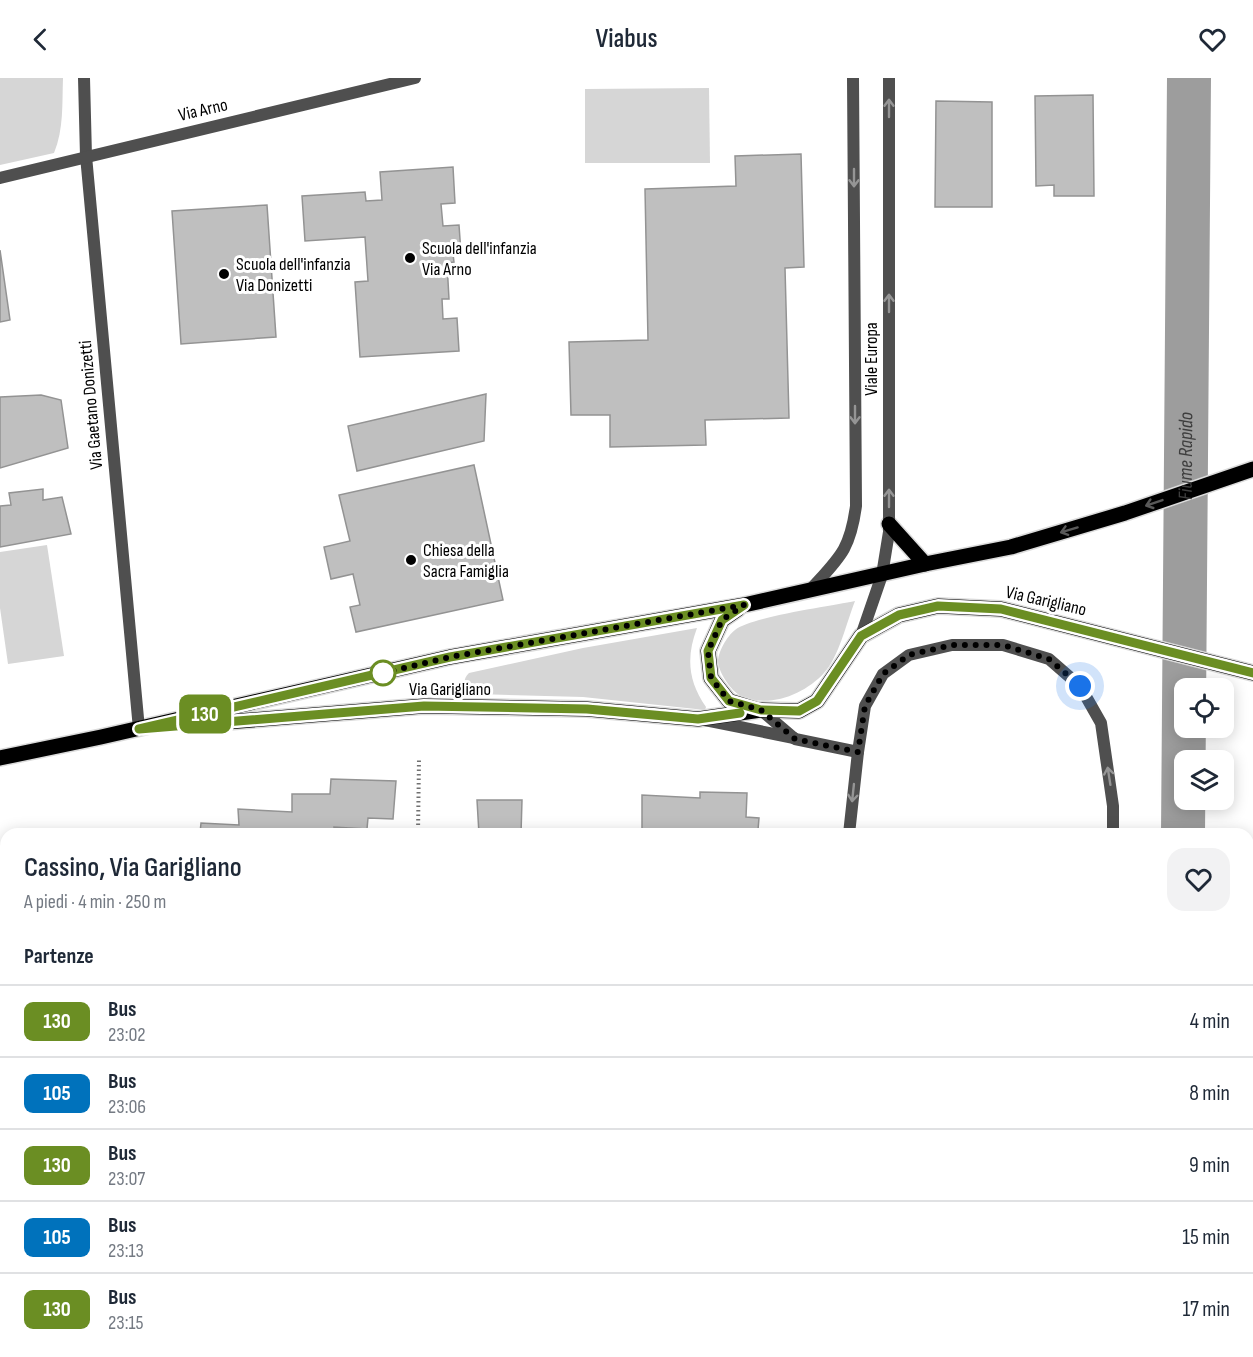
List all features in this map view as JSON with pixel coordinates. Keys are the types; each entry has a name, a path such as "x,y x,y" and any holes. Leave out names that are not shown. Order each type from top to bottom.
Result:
{"main road":[{"name":"Via Garigliano","path":"0,758 139,729 450,657 744,605 1011,547 1125,513 1251,470"},
{"path":"889,524 925,564"},
{"name":"Via Garigliano","path":"744,605 722,620 708,651 711,678 729,701 761,710"},
{"name":"Via Garigliano","path":"139,729 424,706 587,709 698,719 761,710 799,711 817,701 861,636 899,615 938,606 1001,609 1253,673"},
{"name":"Via Garigliano","path":"0,768 27,754"}],"street":[{"name":"Via Gaetano Donizetti","path":"84,78 86,156 139,729"},
{"name":"Via Arno","path":"0,178 415,78"},
{"name":"Viale Europa","path":"811,589 842,555 853,530 856,506 853,78"},
{"name":"Viale Europa","path":"861,636 882,575 889,524 889,78"},
{"path":"850,828 865,706 883,674 909,655 952,645 1003,645 1049,659 1080,686 1101,723 1113,806 1113,828"},
{"path":"761,710 795,739"},
{"path":"698,719 858,752"}],"path":[{"path":"418,828 419,759"}],"shaded area":[{"path":"0,78 63,78 61,125 54,153 0,165"},
{"path":"709,88 710,163 585,163 585,89"},
{"path":"47,545 64,656 8,664 0,608 0,552"},
{"path":"855,601 829,666 816,681 797,693 775,700 752,700 737,694 723,676 718,658 729,636 743,625 773,616"},
{"path":"697,628 690,659 692,678 706,707 705,710 583,697 476,694 467,691 465,686 465,679 469,673 583,648"}],"building":[{"path":"1093,95 1094,196 1054,196 1054,185 1036,186 1035,96"},
{"path":"936,101 992,102 992,207 935,207"},
{"path":"801,154 804,267 785,268 789,418 705,420 706,445 610,447 610,415 571,415 569,342 648,340 645,189 736,186 735,156"},
{"name":"Scuola dell'infanzia Via Arno","path":"453,167 455,203 441,204 443,226 459,225 461,253 453,254 454,262 447,263 449,299 442,299 443,319 457,318 459,351 360,357 355,282 368,281 365,237 305,241 302,196 365,192 366,201 382,200 380,172"},
{"name":"Scuola dell'infanzia Via Donizetti","path":"267,205 276,337 181,344 172,211"},
{"path":"0,250 10,320 0,322"},
{"path":"486,394 484,441 357,471 348,426"},
{"path":"41,395 61,400 68,448 0,468 0,397"},
{"name":"Chiesa della Sacra Famiglia","path":"474,465 503,600 356,632 350,607 360,605 353,574 331,579 324,547 350,541 339,495"},
{"path":"43,489 43,500 62,497 71,534 0,547 0,506 11,505 9,493"},
{"path":"331,779 396,781 393,819 368,818 367,828 200,828 201,823 239,825 238,809 292,812 292,794 330,794"},
{"path":"700,792 747,793 746,817 759,818 758,828 642,828 642,795 700,798"},
{"path":"477,800 522,800 521,828 479,828"}],"waterway":[{"name":"Fiume Rapido","path":"1183,828 1189,78"}],"bus line":[{"name":"130","path":"740,713 698,719 587,709 424,706 139,729 450,657 744,605 722,620 708,651 711,678 729,701 761,710 799,711 817,701 861,636 899,615 938,606 1001,609 1253,673"}],"place":[{"name":"Scuola dell'infanzia Via Arno","path":"410,258"},
{"name":"Scuola dell'infanzia Via Donizetti","path":"224,274"},
{"name":"Chiesa della Sacra Famiglia","path":"411,560"}],"route":[{"path":"383,673 450,657 744,605 722,620 708,651 711,678 729,701 761,710 795,739 858,752 865,706 883,674 909,655 952,645 1003,645 1049,659 1080,686"}]}
